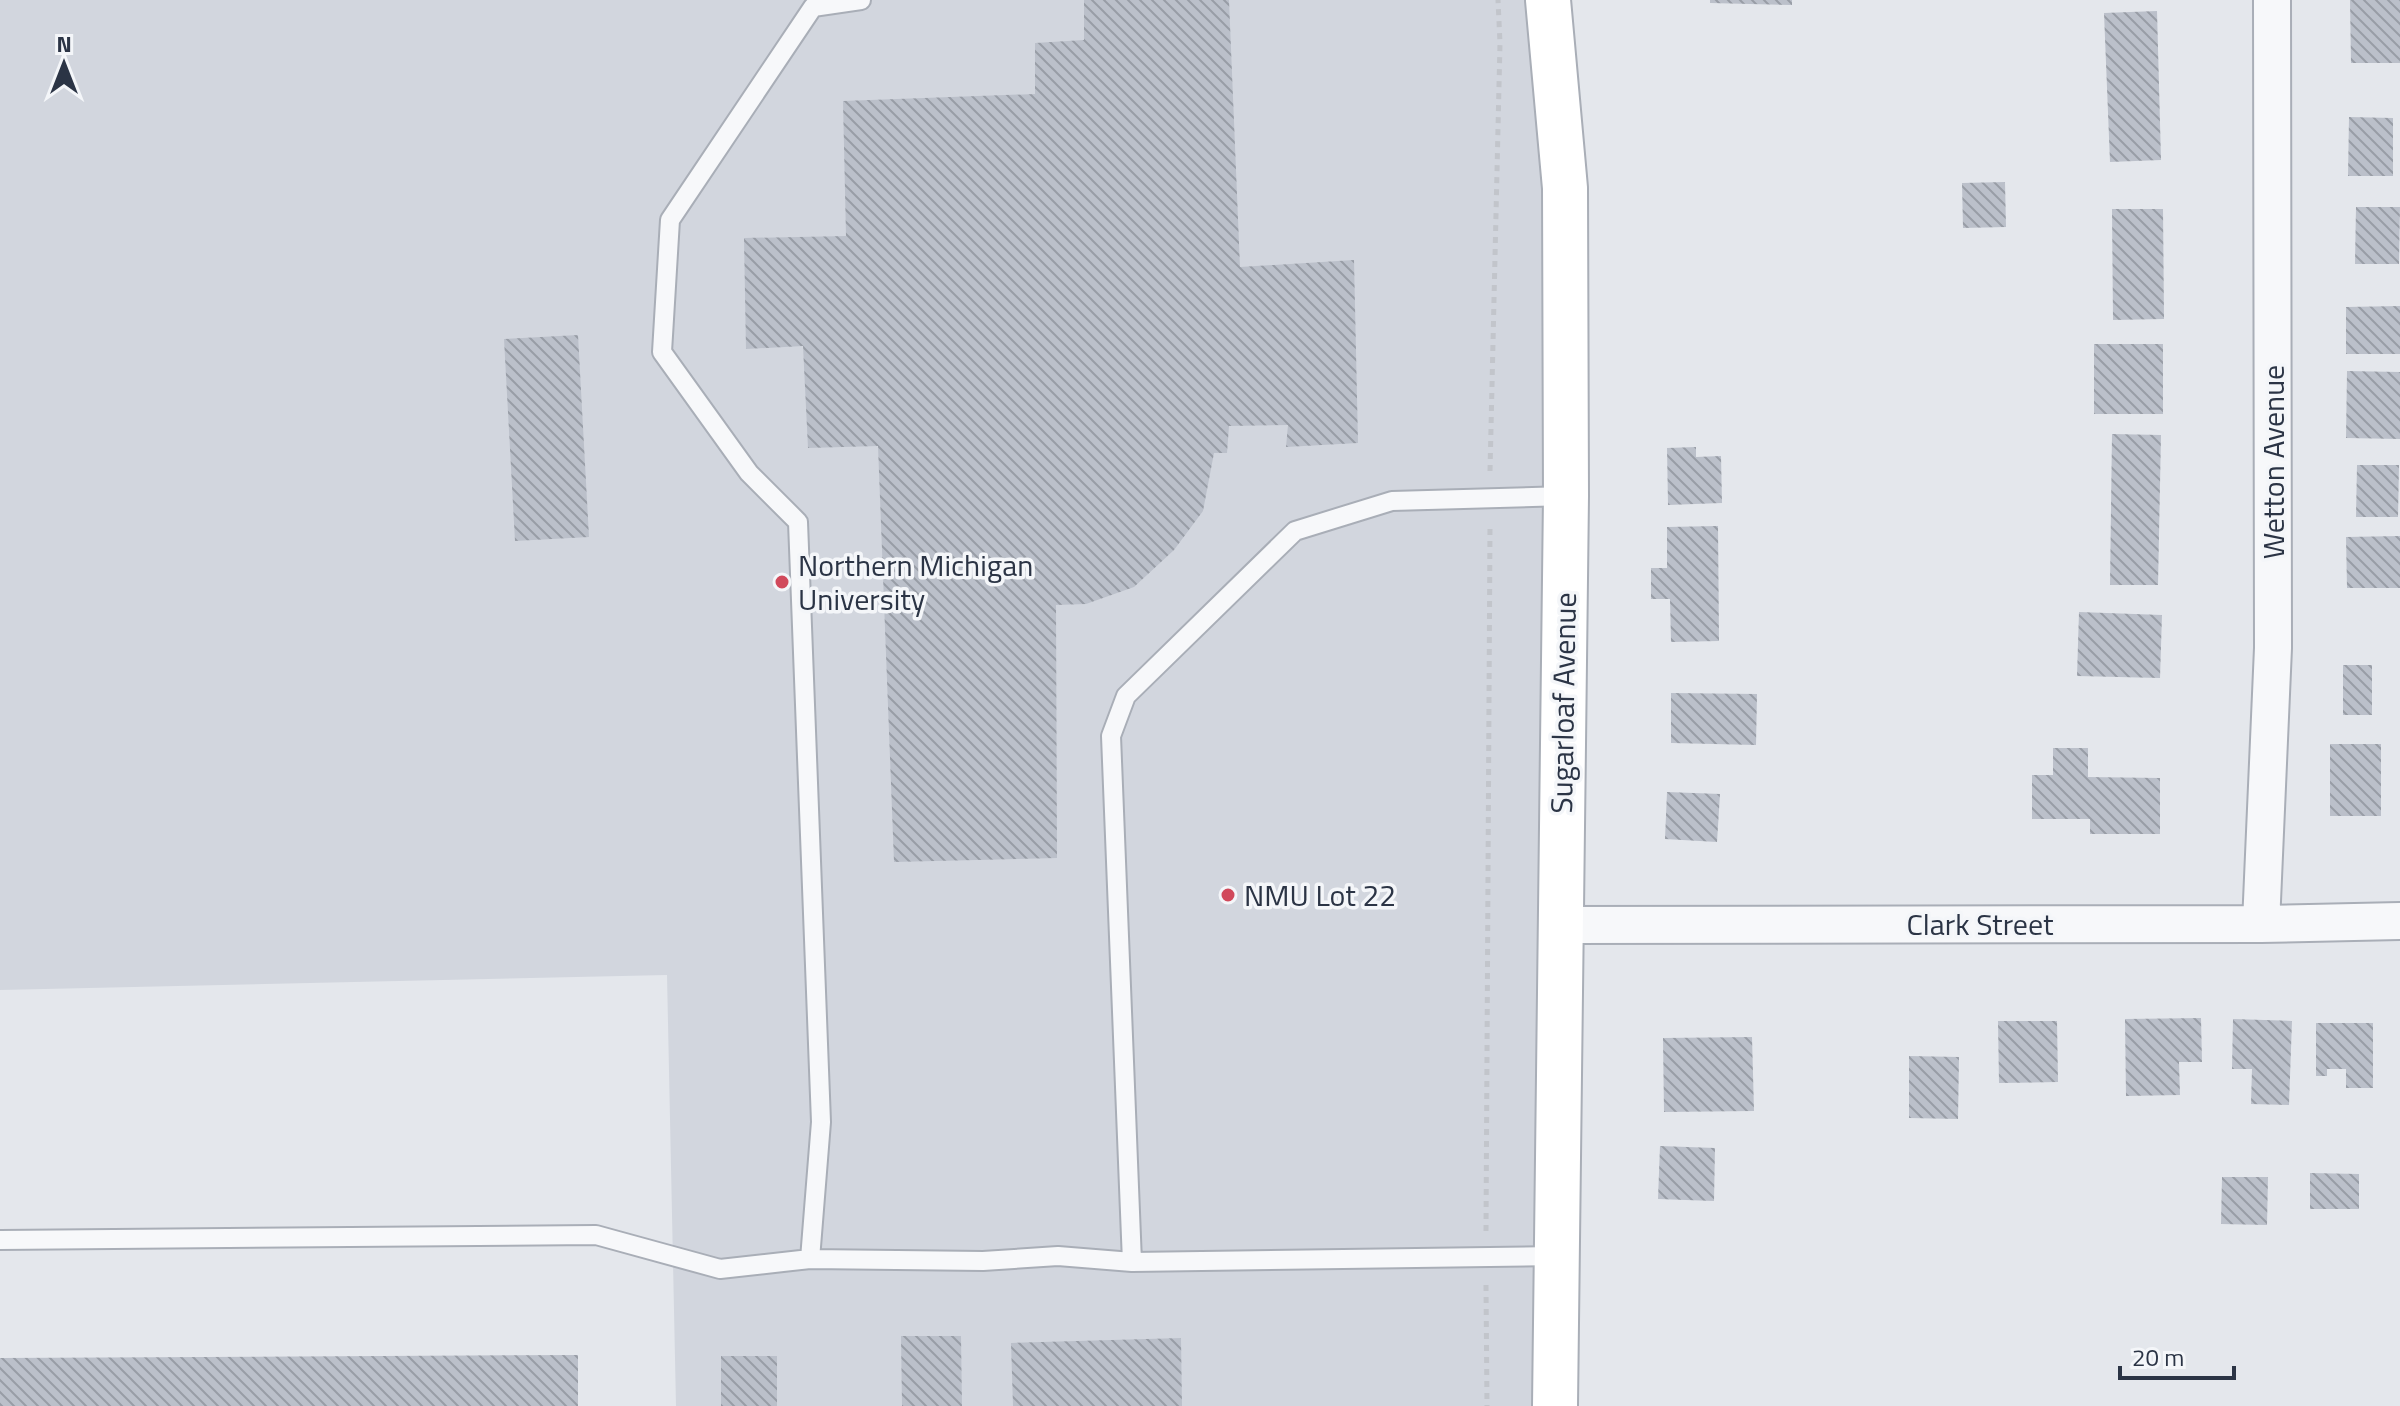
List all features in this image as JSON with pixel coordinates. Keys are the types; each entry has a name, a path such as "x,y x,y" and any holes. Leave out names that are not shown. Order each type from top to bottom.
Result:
{"main road":[{"name":"Sugarloaf Avenue","path":"1548,0 1565,188 1566,496 1555,1406"}],"street":[{"name":"Wetton Avenue","path":"2261,924 2273,648 2272,0"},
{"name":"Clark Street","path":"1560,925 2400,921"}],"lane":[{"path":"810,1259 821,1122 798,522 749,473 662,352 670,220 813,7 861,0"},
{"path":"1132,1262 1111,736 1126,696 1295,531 1392,501 1566,496"},
{"path":"0,1240 596,1235 720,1269 810,1259 983,1261 1058,1256 1132,1262 1557,1256"}],"path":[{"path":"1487,1406 1490,498 1500,43 1498,0"}],"shaded area":[{"name":"Northern Michigan University","path":"0,0 1548,0 1564,1406 676,1406 667,975 0,990"}],"building":[{"path":"1084,0 1229,0 1240,267 1354,260 1358,443 1286,447 1288,425 1229,426 1227,453 1214,453 1203,511 1174,550 1134,587 1086,604 1056,605 1057,858 894,862 878,446 808,448 803,346 746,349 744,238 846,236 843,101 1035,94 1035,43 1084,40"},
{"path":"1710,0 1792,0 1792,5 1710,3"},
{"path":"2350,0 2400,0 2400,63 2351,63"},
{"path":"2157,11 2161,160 2110,162 2104,13"},
{"path":"2349,117 2393,118 2393,176 2348,176"},
{"path":"2005,182 2006,227 1963,228 1962,183"},
{"path":"2356,207 2400,207 2399,264 2355,264"},
{"path":"2112,209 2163,209 2164,319 2113,320"},
{"path":"2400,306 2400,354 2346,354 2346,307"},
{"path":"578,335 589,537 515,541 504,339"},
{"path":"2094,344 2163,344 2163,414 2094,414"},
{"path":"2347,371 2400,372 2400,439 2346,438"},
{"path":"2112,434 2161,435 2158,585 2110,585"},
{"path":"1696,447 1696,457 1721,456 1722,503 1668,505 1667,448"},
{"path":"2357,465 2399,465 2398,517 2356,517"},
{"path":"1718,526 1719,641 1671,642 1670,599 1651,599 1651,568 1667,568 1667,527"},
{"path":"2400,536 2400,588 2347,588 2346,537"},
{"path":"2079,612 2162,615 2160,678 2077,676"},
{"path":"2343,665 2372,665 2372,715 2343,715"},
{"path":"1671,693 1757,694 1756,745 1671,743"},
{"path":"2330,744 2381,744 2381,816 2330,816"},
{"path":"2053,748 2088,748 2088,777 2160,778 2160,834 2090,834 2090,819 2032,819 2032,775 2053,775"},
{"path":"1667,792 1720,794 1717,842 1665,839"},
{"path":"2201,1018 2202,1062 2179,1062 2180,1095 2126,1096 2125,1019"},
{"path":"2233,1019 2292,1021 2289,1105 2251,1104 2252,1069 2232,1069"},
{"path":"1998,1021 2057,1021 2058,1082 1999,1083"},
{"path":"2316,1023 2373,1023 2373,1088 2346,1088 2346,1069 2327,1069 2327,1076 2316,1076"},
{"path":"1752,1037 1754,1111 1664,1112 1663,1038"},
{"path":"1909,1056 1959,1057 1958,1119 1909,1118"},
{"path":"1660,1146 1715,1148 1714,1201 1658,1199"},
{"path":"2310,1173 2359,1174 2359,1209 2310,1209"},
{"path":"2222,1177 2268,1177 2267,1225 2221,1224"},
{"path":"901,1336 961,1336 962,1406 902,1406"},
{"path":"1181,1338 1182,1406 1013,1406 1011,1343"},
{"path":"578,1355 578,1406 0,1406 0,1358"},
{"path":"721,1356 777,1356 777,1406 721,1406"}],"place":[{"name":"Northern Michigan University","path":"782,582"},
{"name":"NMU Lot 22","path":"1228,895"}]}
